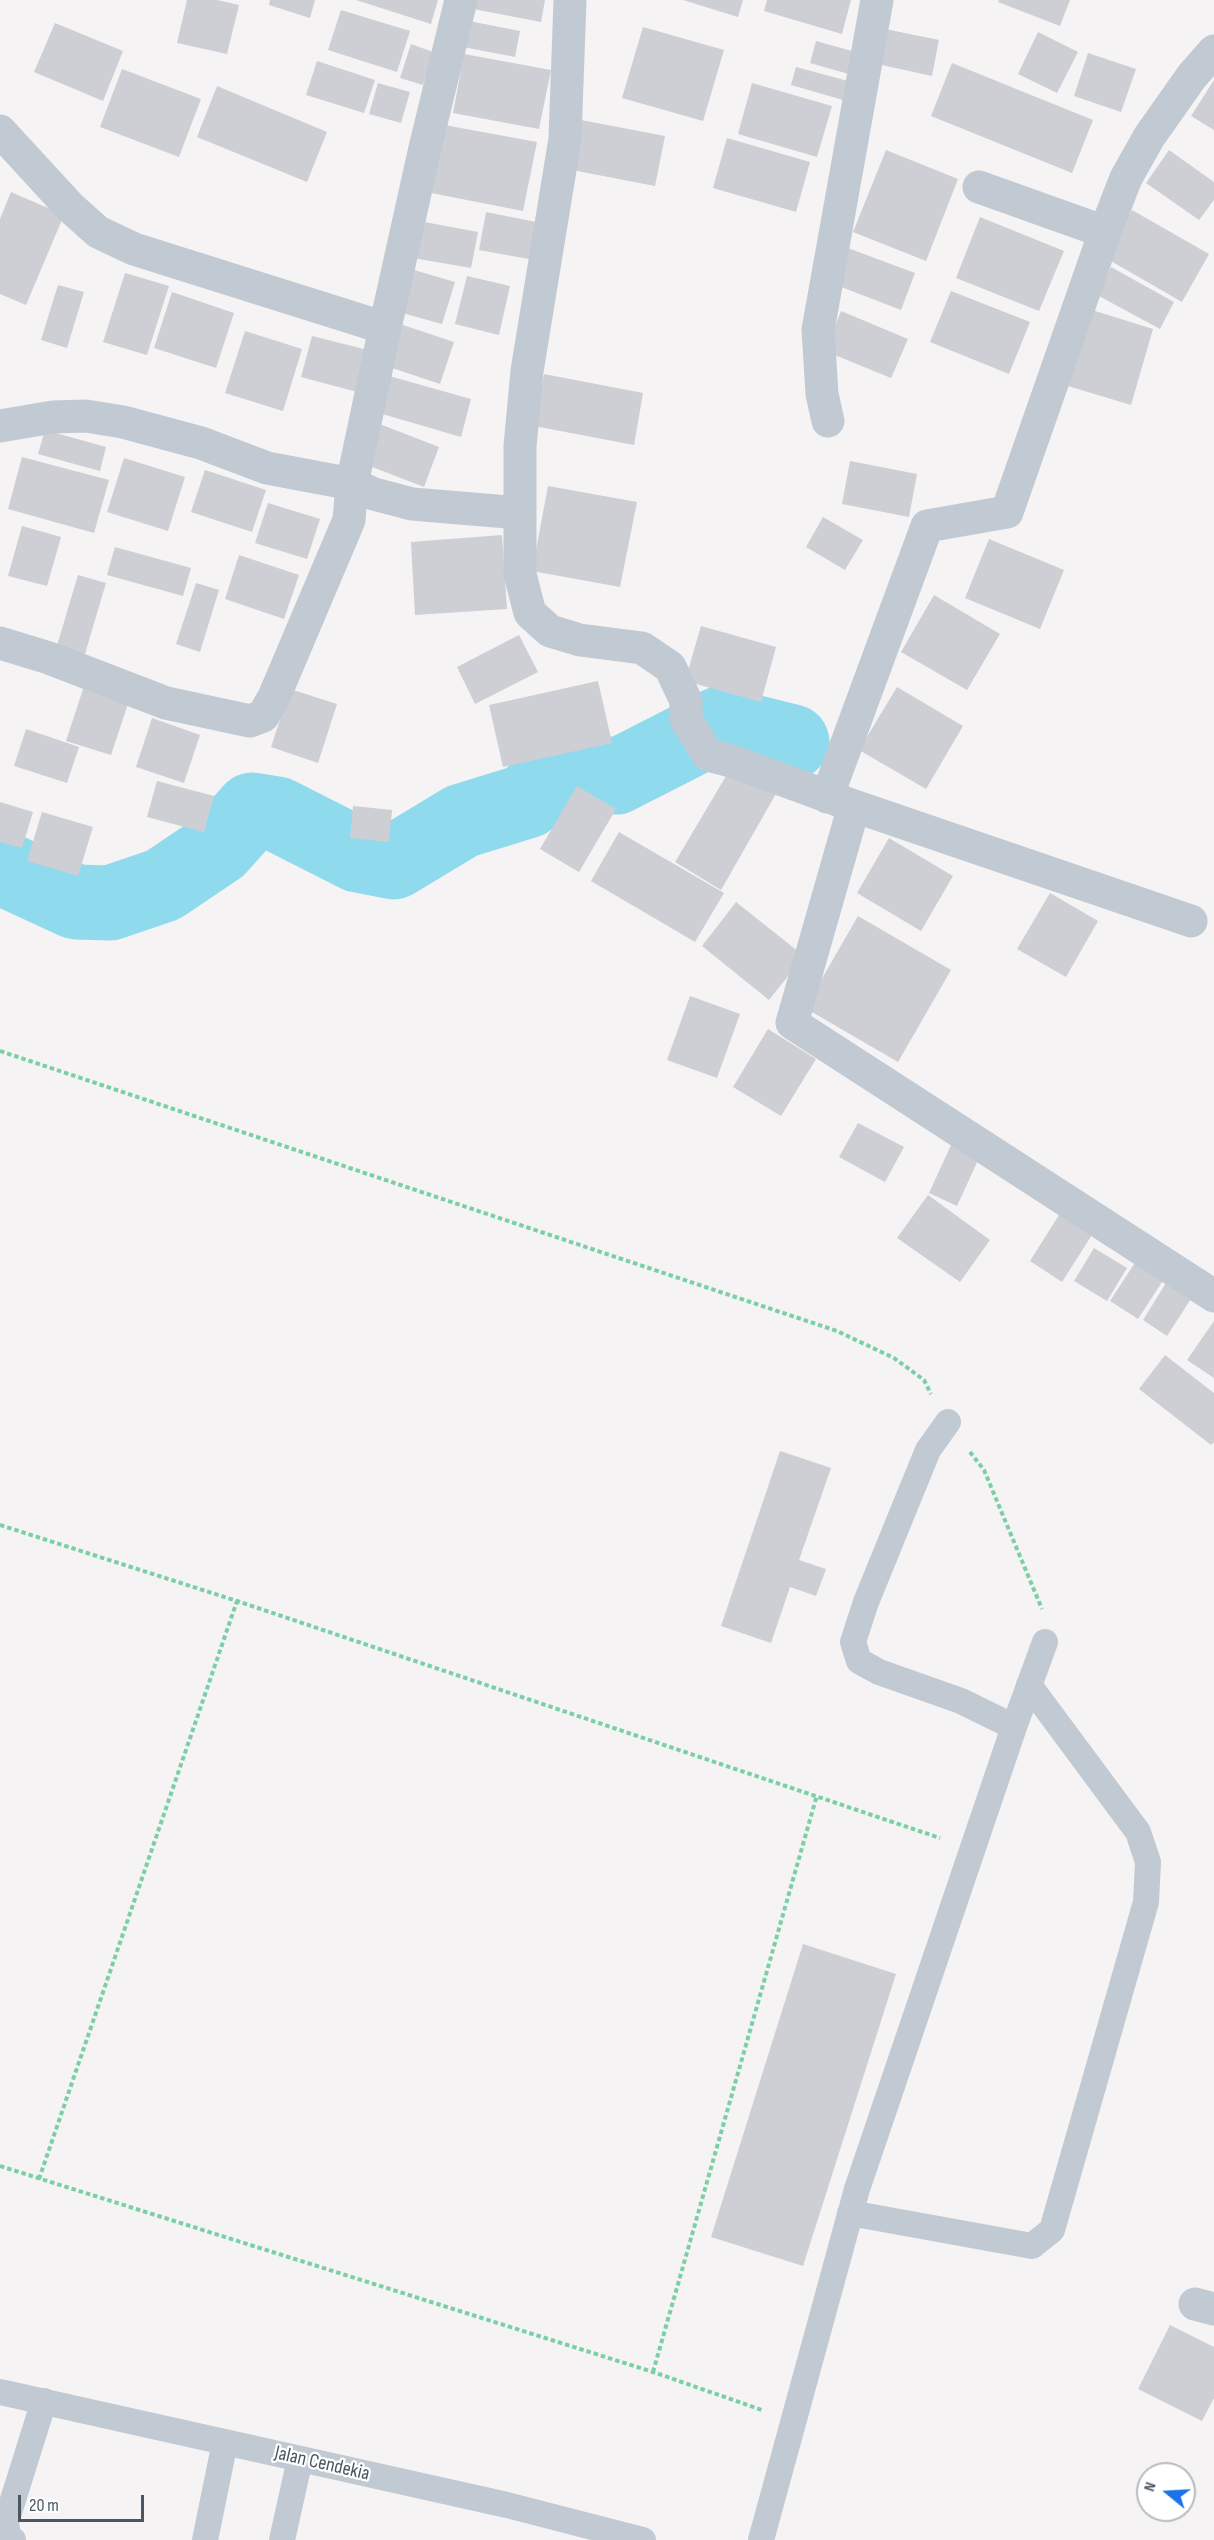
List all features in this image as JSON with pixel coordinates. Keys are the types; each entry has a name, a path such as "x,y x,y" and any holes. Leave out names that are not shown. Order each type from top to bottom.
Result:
{"street":[{"path":"0,643 49,658 166,704 250,721 263,716 274,697 351,501 385,328 460,0"},
{"path":"570,0 565,139 527,371 520,446 520,574 530,613 550,631 580,640 642,648 670,667 686,701 686,719 708,755 731,761 840,801 1191,921"},
{"path":"828,421 822,394 818,330 877,0"},
{"path":"1214,51 1192,76 1149,137 1126,178 1104,232 1007,512 927,526 840,801 792,1023 1214,1296"},
{"path":"0,131 69,206 98,232 134,249 385,328"},
{"path":"979,187 1104,232"},
{"path":"0,426 53,417 86,416 105,419 201,443 351,501 374,494 412,504 520,513"}],"lane":[{"path":"948,1422 928,1450 866,1602 853,1642 859,1661 879,1672 961,1701 1014,1727"},
{"path":"761,2540 850,2213 1014,1727 1045,1642"},
{"path":"850,2213 1032,2246 1052,2230 1146,1902 1149,1862 1138,1832 1029,1685"},
{"name":"Jalan Cendekia","path":"0,2392 507,2505 643,2540"},
{"path":"14,2540 8,2536 6,2522 44,2401"},
{"path":"205,2540 225,2442"},
{"path":"282,2540 300,2459"}],"path":[{"path":"0,1051 837,1331 894,1358 924,1380 948,1422 984,1470 1047,1620 1045,1642"},
{"path":"0,1526 237,1601 817,1795 972,1850"},
{"path":"39,2179 237,1601"},
{"path":"653,2372 817,1795"},
{"path":"0,2166 653,2372 794,2421"}],"building":[{"path":"187,0 217,0 239,5 227,54 177,43"},
{"path":"270,0 315,0 310,18 269,5"},
{"path":"356,0 438,0 431,24"},
{"path":"470,0 545,0 541,22 468,8"},
{"path":"683,0 743,0 738,17"},
{"path":"767,0 851,0 842,34 764,11"},
{"path":"999,0 1070,0 1060,26 998,2"},
{"path":"341,10 410,31 397,72 328,50"},
{"path":"469,21 520,31 515,57 463,47"},
{"path":"55,23 123,51 103,101 34,72"},
{"path":"643,27 724,50 703,121 622,98"},
{"path":"885,29 939,40 932,76 877,64"},
{"path":"1038,32 1078,52 1057,93 1018,74"},
{"path":"816,41 859,53 852,75 810,63"},
{"path":"411,44 433,52 423,85 400,78"},
{"path":"1088,53 1136,69 1121,112 1074,96"},
{"path":"464,54 551,70 539,129 453,113"},
{"path":"317,61 375,80 364,113 306,95"},
{"path":"952,63 1093,120 1072,173 931,116"},
{"path":"796,67 848,81 843,100 791,85"},
{"path":"122,69 201,99 179,157 100,127"},
{"path":"1214,80 1214,130 1191,116"},
{"path":"378,83 410,92 401,123 369,114"},
{"path":"752,83 832,106 817,157 738,134"},
{"path":"217,86 327,132 307,182 197,137"},
{"path":"581,120 665,136 655,186 572,170"},
{"path":"439,124 537,142 523,211 426,192"},
{"path":"727,138 810,162 796,212 713,188"},
{"path":"886,150 958,179 926,261 853,232"},
{"path":"1169,150 1214,182 1214,200 1199,220 1146,183"},
{"path":"11,192 64,215 26,305 0,294 0,219"},
{"path":"1132,210 1209,254 1182,302 1104,257"},
{"path":"486,212 541,223 534,260 479,250"},
{"path":"980,217 1064,251 1039,311 956,278"},
{"path":"419,221 478,232 471,268 413,258"},
{"path":"845,247 915,273 901,310 831,283"},
{"path":"1111,267 1174,302 1160,329 1097,295"},
{"path":"414,270 455,282 442,324 402,313"},
{"path":"125,273 169,286 147,355 103,342"},
{"path":"467,276 510,286 499,335 455,324"},
{"path":"58,285 84,292 67,348 41,340"},
{"path":"951,291 1030,322 1009,374 930,342"},
{"path":"172,292 234,313 216,368 154,348"},
{"path":"1092,310 1153,329 1131,405 1068,386"},
{"path":"841,311 908,339 891,378 825,351"},
{"path":"394,322 454,342 440,384 380,364"},
{"path":"245,331 302,349 283,411 225,393"},
{"path":"312,336 372,351 361,393 301,377"},
{"path":"382,374 471,399 461,437 372,411"},
{"path":"544,374 643,393 634,445 534,426"},
{"path":"377,423 439,447 424,487 362,463"},
{"path":"45,430 106,447 100,471 38,454"},
{"path":"22,457 109,480 94,533 8,509"},
{"path":"124,458 185,477 168,531 107,512"},
{"path":"850,461 917,474 909,517 842,504"},
{"path":"205,470 266,490 252,532 191,512"},
{"path":"548,486 637,502 620,587 532,571"},
{"path":"268,503 320,519 307,559 255,543"},
{"path":"823,517 863,540 845,570 806,547"},
{"path":"22,526 61,537 47,586 8,576"},
{"path":"502,535 507,609 415,615 411,542"},
{"path":"989,539 1064,570 1040,629 965,598"},
{"path":"115,547 191,568 183,596 107,575"},
{"path":"239,555 299,575 284,619 225,599"},
{"path":"78,575 106,583 84,657 56,649"},
{"path":"196,583 219,590 200,652 176,644"},
{"path":"934,595 1000,634 967,690 901,652"},
{"path":"701,626 776,647 761,702 685,681"},
{"path":"519,635 538,672 475,704 457,667"},
{"path":"598,681 612,743 503,767 489,705"},
{"path":"84,686 129,701 111,755 66,741"},
{"path":"897,687 963,726 926,789 859,750"},
{"path":"290,689 337,704 318,763 271,747"},
{"path":"152,718 200,735 184,783 136,767"},
{"path":"26,729 79,747 67,783 14,766"},
{"path":"732,766 777,792 721,890 675,862"},
{"path":"157,781 214,796 204,832 147,817"},
{"path":"577,786 616,809 579,872 540,849"},
{"path":"0,802 33,812 22,848 0,842"},
{"path":"353,806 392,810 389,842 350,838"},
{"path":"42,812 93,827 78,876 27,861"},
{"path":"619,832 724,893 695,942 591,881"},
{"path":"889,838 953,876 921,931 857,893"},
{"path":"1050,893 1098,921 1066,977 1017,949"},
{"path":"736,902 804,956 769,1000 702,946"},
{"path":"858,916 951,970 898,1062 805,1008"},
{"path":"690,996 740,1014 717,1078 667,1060"},
{"path":"768,1029 816,1059 781,1116 733,1087"},
{"path":"858,1123 904,1147 885,1182 839,1157"},
{"path":"952,1143 980,1156 957,1206 929,1193"},
{"path":"928,1195 990,1240 960,1282 897,1238"},
{"path":"1064,1207 1097,1227 1062,1282 1030,1261"},
{"path":"1094,1248 1127,1268 1107,1301 1074,1281"},
{"path":"1138,1258 1166,1276 1138,1319 1110,1301"},
{"path":"1169,1278 1194,1294 1167,1336 1143,1320"},
{"path":"1214,1321 1214,1378 1187,1360"},
{"path":"1165,1355 1214,1393 1214,1442 1211,1445 1139,1389"},
{"path":"780,1451 831,1468 799,1560 826,1569 816,1596 790,1587 771,1643 721,1626"},
{"path":"803,1944 896,1974 803,2266 711,2237"},
{"path":"1170,2325 1214,2347 1214,2398 1202,2421 1138,2389"}],"waterway":[{"path":"0,867 76,902 110,903 163,885 218,848 252,810 277,814 358,855 394,862 462,821 527,801 550,777 572,764 616,777 720,724 792,742"}]}
